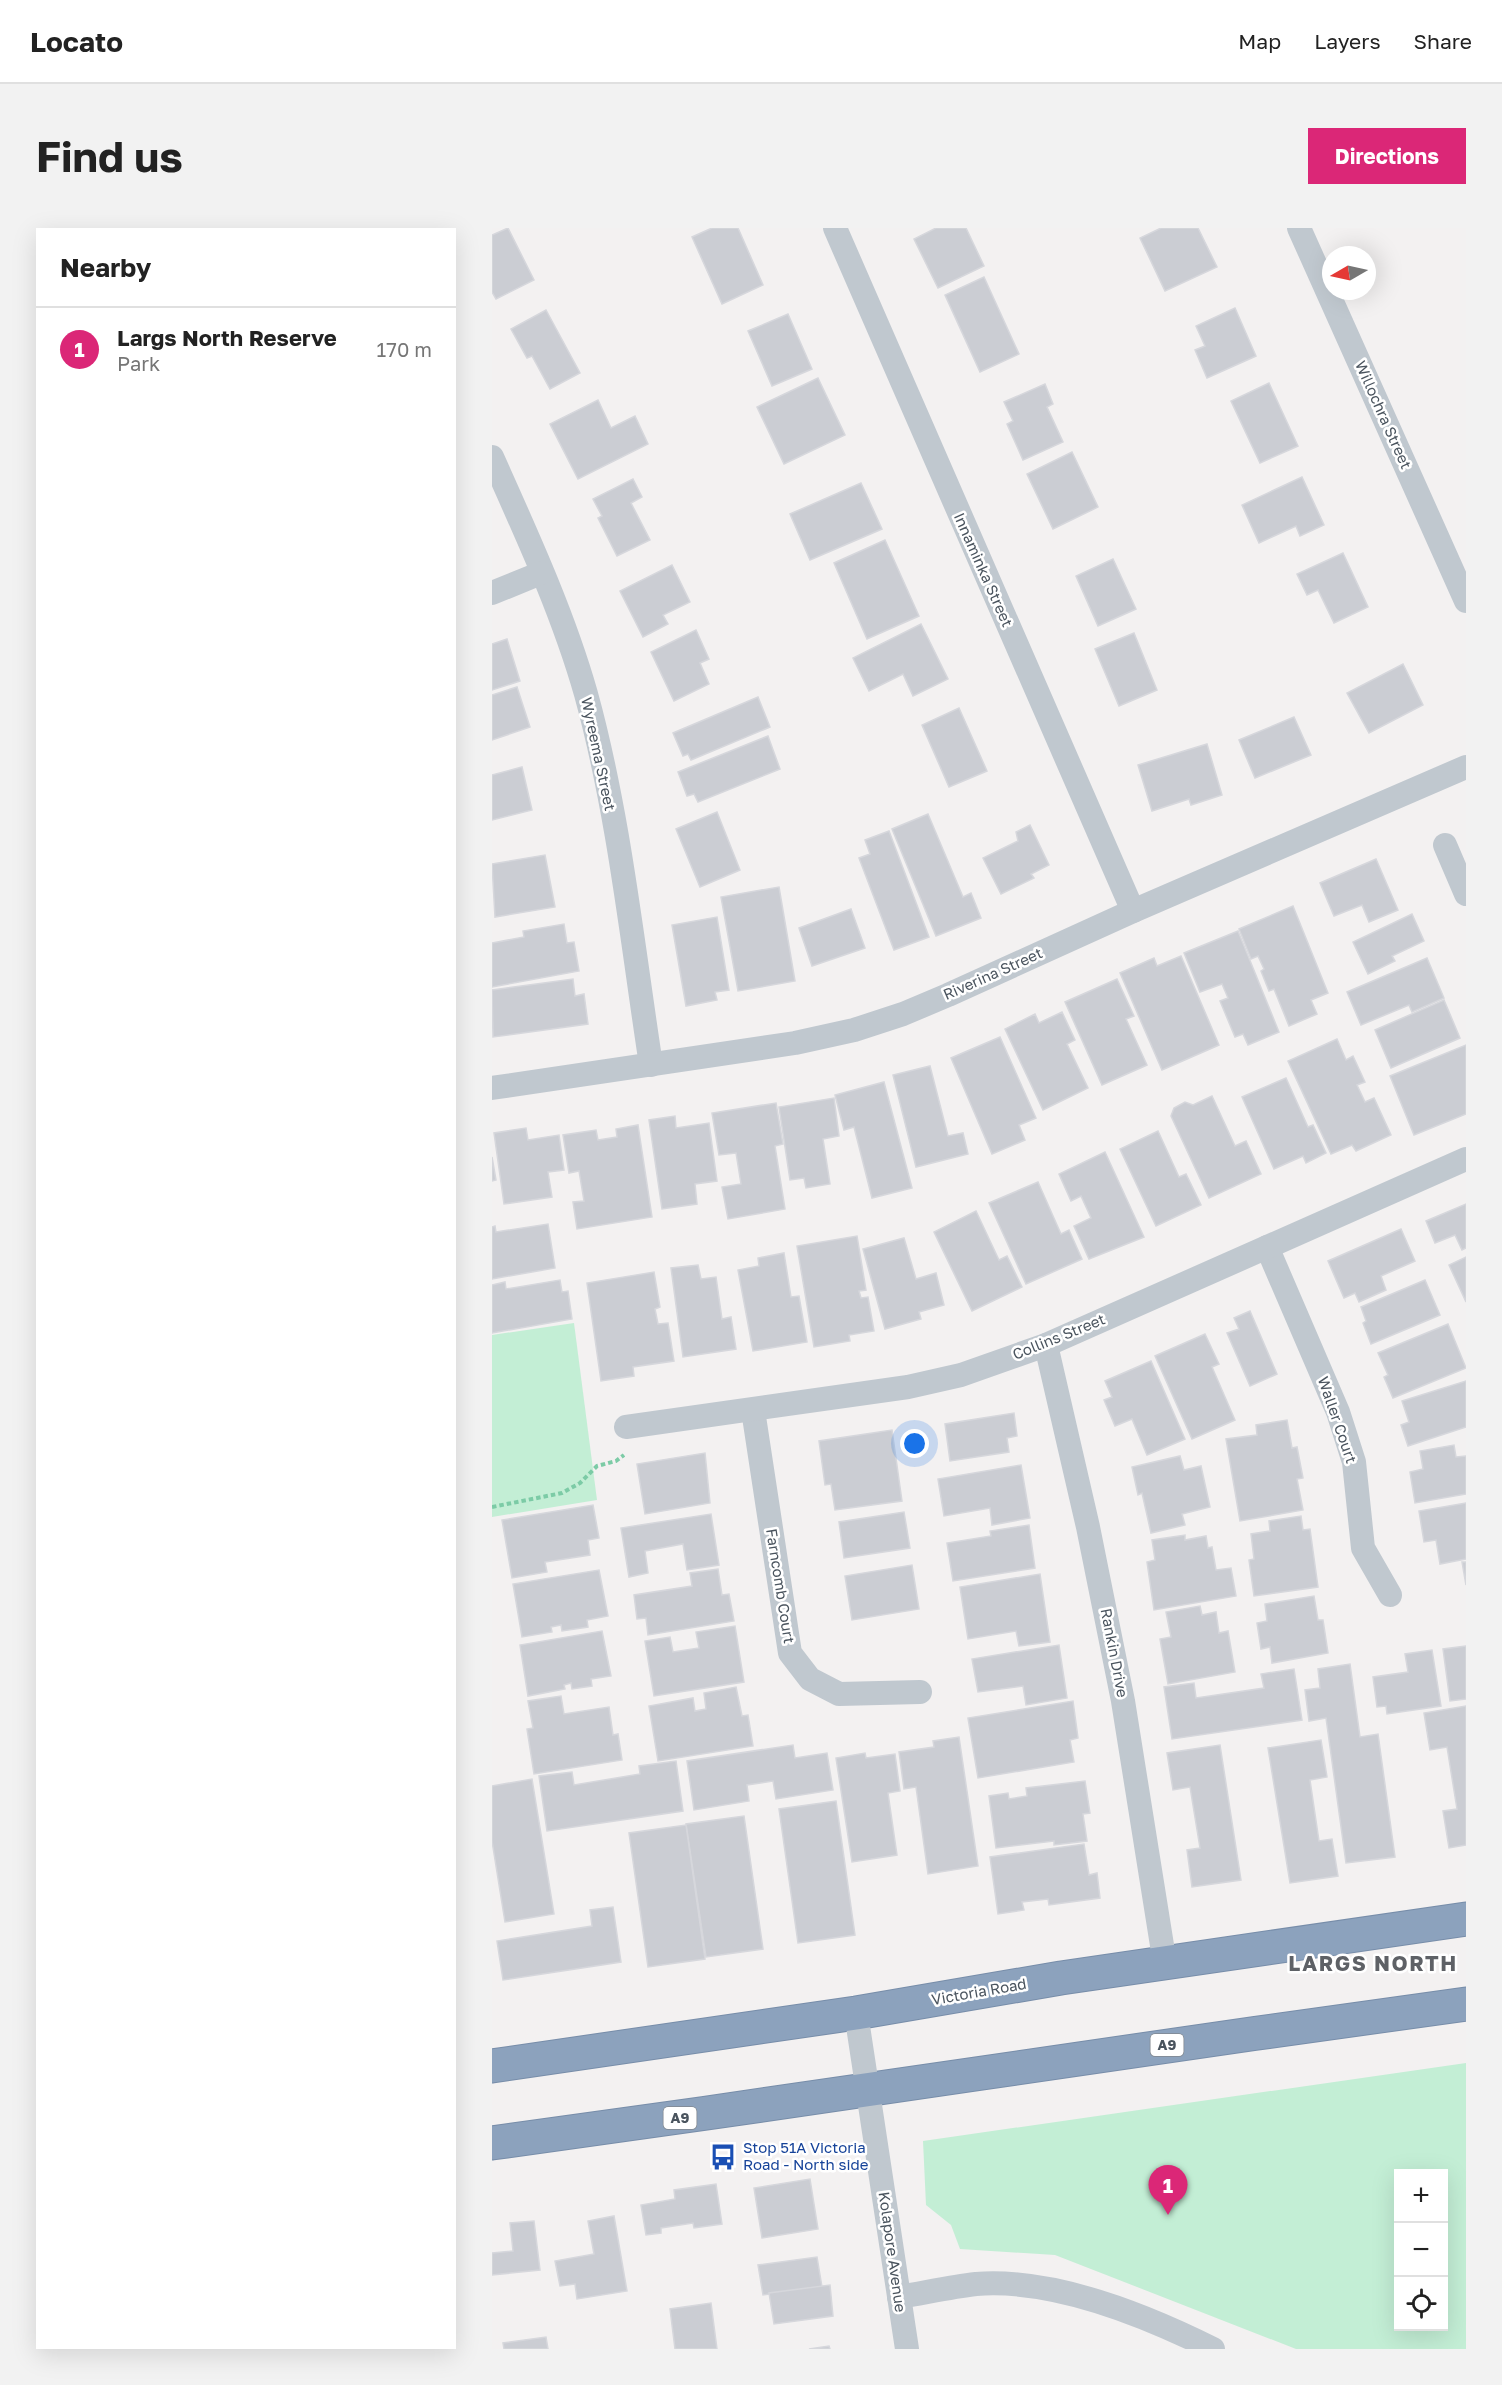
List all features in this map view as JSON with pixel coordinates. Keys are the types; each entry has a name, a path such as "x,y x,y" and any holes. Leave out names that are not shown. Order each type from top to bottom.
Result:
{"highway":[{"name":"Victoria Road","path":"492,2066 856,2013 1061,1978 1466,1919"},
{"name":"A9","path":"492,2143 868,2092 1094,2055 1466,2004"}],"street":[{"name":"Innaminka Street","path":"835,228 1134,911"},
{"name":"Willochra Street","path":"1299,228 1466,601"},
{"name":"Wyreema Street","path":"492,457 566,635 585,693 607,787 651,1065"},
{"path":"492,593 541,573"},
{"name":"Riverina Street","path":"492,1088 795,1043 854,1030 903,1014 1466,767"},
{"path":"1445,845 1466,894"},
{"name":"Collins Street","path":"626,1427 908,1387 961,1375 1046,1345 1466,1159"},
{"name":"Waller Court","path":"1267,1247 1338,1412 1353,1462 1363,1548 1390,1595"},
{"name":"Rankin Drive","path":"1046,1345 1088,1527 1123,1701 1165,1964"},
{"name":"Farncomb Court","path":"753,1410 790,1653 810,1679 839,1695 920,1692"},
{"name":"Kolapore Avenue","path":"856,2013 907,2349"},
{"path":"899,2297 978,2284 1043,2288 1107,2305 1180,2333 1213,2349"}],"path":[{"path":"492,1507 551,1497 570,1490 597,1466 624,1455 626,1427"}],"green space":[{"path":"574,1323 597,1500 492,1517 492,1335"},
{"path":"1466,2063 1466,2349 1296,2349 1055,2255 960,2249 951,2225 926,2205 923,2141"}],"building":[{"path":"508,228 534,280 496,299 492,292 492,235"},
{"path":"712,228 738,228 763,285 722,304 692,237"},
{"path":"936,228 966,228 984,266 938,288 914,239"},
{"path":"1161,228 1198,228 1217,267 1165,291 1140,238"},
{"path":"984,277 1019,354 980,372 945,295"},
{"path":"1235,308 1256,356 1207,378 1195,350 1205,346 1196,326"},
{"path":"546,310 580,373 550,389 532,356 527,358 511,329"},
{"path":"788,314 812,369 772,386 748,331"},
{"path":"818,378 845,435 784,464 757,407"},
{"path":"1269,383 1298,446 1260,463 1231,401"},
{"path":"1045,384 1053,404 1047,407 1063,442 1023,460 1007,424 1013,421 1004,402"},
{"path":"598,400 611,428 635,416 648,444 578,479 550,424"},
{"path":"1072,452 1098,507 1053,529 1027,474"},
{"path":"1302,477 1324,525 1300,536 1296,526 1259,543 1242,505"},
{"path":"633,479 642,497 631,503 650,540 617,556 598,518 602,516 593,499"},
{"path":"861,483 882,529 810,560 790,514"},
{"path":"885,540 919,616 867,639 834,563"},
{"path":"1343,553 1368,607 1334,623 1318,590 1307,595 1297,574"},
{"path":"1113,559 1136,609 1098,626 1076,576"},
{"path":"672,565 690,602 663,615 668,624 643,637 620,591"},
{"path":"921,624 948,679 913,696 903,674 869,691 853,658"},
{"path":"696,630 709,659 700,663 709,684 674,701 651,652"},
{"path":"1134,633 1157,690 1119,706 1095,649"},
{"path":"507,639 520,681 492,690 492,644"},
{"path":"1403,664 1423,705 1369,733 1347,693"},
{"path":"517,687 530,727 492,740 492,695"},
{"path":"758,697 770,727 691,760 688,754 683,756 673,733"},
{"path":"959,708 987,771 949,787 922,725"},
{"path":"1294,717 1311,755 1255,778 1239,740"},
{"path":"768,736 780,769 698,802 694,794 687,796 678,772"},
{"path":"1207,744 1222,795 1191,805 1189,799 1152,811 1138,765"},
{"path":"522,767 532,810 492,820 492,775"},
{"path":"717,812 740,870 700,887 676,829"},
{"path":"928,814 963,897 971,893 981,918 936,936 892,829"},
{"path":"1030,825 1049,865 1031,874 1034,878 1001,894 983,858 1018,841 1016,832"},
{"path":"889,831 929,937 894,950 859,858 870,854 865,840"},
{"path":"545,855 555,907 495,917 492,864"},
{"path":"1376,859 1398,910 1369,922 1362,905 1334,916 1320,883"},
{"path":"779,887 795,981 738,991 721,897"},
{"path":"1293,906 1328,993 1311,1000 1317,1014 1289,1026 1274,989 1269,991 1261,971 1264,969 1258,956 1251,959 1239,929"},
{"path":"851,909 865,948 812,966 799,928"},
{"path":"1412,914 1424,941 1392,956 1395,961 1368,974 1353,942"},
{"path":"717,917 729,990 715,992 717,1000 686,1006 672,925"},
{"path":"564,924 567,943 574,942 579,971 492,987 492,943 524,937 523,931"},
{"path":"1238,931 1279,1032 1248,1045 1243,1034 1235,1037 1220,1001 1228,998 1222,984 1200,992 1184,953"},
{"path":"1181,956 1219,1045 1162,1070 1120,973 1154,958 1157,966"},
{"path":"1427,958 1444,998 1412,1012 1409,1005 1361,1025 1347,992"},
{"path":"573,979 575,996 584,994 588,1024 493,1037 492,990"},
{"path":"1117,979 1134,1016 1126,1019 1147,1065 1102,1085 1065,1002"},
{"path":"1444,1000 1460,1038 1391,1068 1375,1030"},
{"path":"1062,1012 1075,1040 1067,1044 1088,1088 1043,1110 1005,1029 1035,1014 1039,1023"},
{"path":"1000,1037 1036,1118 1019,1125 1025,1140 992,1154 951,1058"},
{"path":"1337,1039 1346,1060 1353,1056 1365,1082 1357,1085 1365,1102 1374,1098 1391,1135 1356,1151 1352,1145 1331,1154 1288,1061"},
{"path":"1466,1045 1466,1114 1414,1135 1390,1076"},
{"path":"930,1066 948,1136 963,1133 968,1154 916,1167 893,1075"},
{"path":"1286,1078 1308,1127 1313,1125 1326,1153 1306,1163 1303,1156 1274,1169 1242,1097"},
{"path":"884,1082 912,1188 872,1198 854,1127 844,1130 835,1095"},
{"path":"1212,1096 1235,1146 1246,1141 1261,1174 1209,1198 1171,1116 1174,1108 1185,1102 1193,1105"},
{"path":"834,1098 839,1136 823,1139 830,1184 806,1188 804,1178 790,1180 779,1107"},
{"path":"776,1103 783,1144 775,1146 785,1209 728,1219 722,1187 741,1184 736,1153 719,1155 712,1113"},
{"path":"675,1116 676,1128 709,1123 717,1181 695,1184 697,1204 662,1209 649,1120"},
{"path":"638,1125 652,1217 577,1229 573,1202 584,1201 579,1171 569,1173 563,1135 596,1130 598,1140 617,1137 616,1129"},
{"path":"526,1128 528,1140 559,1135 564,1170 548,1172 552,1197 504,1204 494,1133"},
{"path":"1158,1131 1179,1177 1186,1174 1201,1205 1156,1226 1120,1149"},
{"path":"1105,1152 1144,1237 1089,1259 1074,1226 1091,1218 1081,1196 1071,1201 1059,1174"},
{"path":"492,1157 496,1180 492,1181"},
{"path":"1038,1182 1061,1234 1069,1230 1082,1259 1026,1284 989,1203"},
{"path":"1466,1204 1466,1248 1462,1250 1455,1235 1435,1243 1426,1221"},
{"path":"976,1211 999,1260 1007,1256 1022,1287 972,1311 934,1232"},
{"path":"548,1224 555,1268 492,1279 492,1227 495,1226 496,1232"},
{"path":"1401,1229 1415,1261 1381,1276 1386,1290 1359,1302 1355,1293 1344,1298 1328,1261"},
{"path":"857,1236 866,1290 859,1291 861,1298 868,1297 874,1331 849,1335 850,1341 814,1347 797,1246"},
{"path":"904,1238 916,1279 936,1273 944,1305 919,1312 921,1319 885,1329 863,1249"},
{"path":"784,1253 791,1297 799,1296 807,1342 753,1351 738,1270 759,1266 758,1258"},
{"path":"1466,1257 1466,1302 1449,1265"},
{"path":"698,1265 701,1279 716,1277 722,1319 731,1317 736,1349 683,1357 671,1268"},
{"path":"654,1272 660,1307 655,1309 658,1324 668,1323 674,1361 633,1367 634,1376 601,1381 587,1283"},
{"path":"560,1280 562,1292 568,1291 572,1319 492,1333 492,1285 505,1282 506,1289"},
{"path":"1425,1280 1440,1315 1371,1344 1363,1323 1366,1321 1361,1307"},
{"path":"1250,1311 1277,1374 1250,1386 1227,1333 1239,1329 1234,1318"},
{"path":"1448,1324 1466,1368 1393,1398 1384,1377 1388,1375 1378,1353"},
{"path":"1205,1334 1219,1364 1212,1367 1235,1420 1192,1439 1155,1356"},
{"path":"1151,1361 1185,1439 1147,1455 1132,1419 1115,1426 1104,1400 1112,1397 1105,1381"},
{"path":"1466,1381 1466,1427 1408,1446 1401,1425 1409,1422 1402,1401"},
{"path":"1014,1413 1017,1436 1007,1438 1009,1452 950,1461 945,1424"},
{"path":"1287,1420 1292,1448 1297,1447 1303,1478 1297,1479 1303,1510 1240,1521 1226,1439 1257,1435 1256,1425"},
{"path":"892,1430 902,1501 835,1510 831,1484 825,1485 819,1441"},
{"path":"1454,1445 1456,1457 1466,1456 1466,1494 1415,1503 1410,1472 1423,1469 1420,1451"},
{"path":"705,1453 710,1503 645,1514 637,1464"},
{"path":"1180,1456 1184,1470 1201,1466 1210,1507 1182,1514 1185,1525 1151,1533 1142,1493 1138,1495 1132,1467"},
{"path":"1021,1465 1030,1518 992,1525 990,1508 944,1516 938,1479"},
{"path":"1466,1503 1466,1559 1440,1564 1436,1540 1424,1542 1419,1511"},
{"path":"593,1505 599,1538 588,1540 590,1555 545,1562 547,1572 512,1578 502,1520"},
{"path":"904,1512 910,1548 844,1558 839,1522"},
{"path":"711,1514 719,1565 687,1570 683,1544 645,1551 648,1573 629,1577 621,1528"},
{"path":"1301,1516 1303,1530 1310,1529 1318,1587 1254,1596 1249,1560 1254,1559 1251,1534 1270,1531 1269,1521"},
{"path":"1029,1525 1035,1568 953,1581 947,1543 991,1536 990,1531"},
{"path":"1185,1535 1185,1540 1206,1536 1208,1548 1212,1547 1216,1570 1231,1568 1236,1596 1154,1610 1147,1562 1155,1560 1152,1540"},
{"path":"1462,1562 1466,1562 1466,1585"},
{"path":"912,1565 919,1609 852,1620 845,1576"},
{"path":"718,1569 722,1595 729,1594 734,1621 648,1635 646,1618 637,1619 634,1595 692,1586 690,1573"},
{"path":"599,1570 608,1616 587,1620 588,1627 562,1631 561,1625 551,1627 552,1632 522,1637 513,1584"},
{"path":"1040,1574 1050,1642 1019,1646 1016,1631 968,1639 960,1587"},
{"path":"1314,1596 1318,1620 1323,1620 1328,1653 1272,1663 1270,1647 1261,1649 1257,1623 1267,1621 1265,1604"},
{"path":"1200,1606 1202,1615 1216,1612 1219,1633 1228,1631 1235,1672 1168,1684 1160,1639 1171,1637 1166,1612"},
{"path":"735,1626 744,1682 654,1696 645,1641 670,1637 673,1652 699,1648 696,1632"},
{"path":"602,1631 611,1676 591,1679 592,1686 572,1689 571,1683 564,1685 565,1689 528,1696 520,1645"},
{"path":"1059,1645 1067,1698 1026,1705 1023,1686 978,1692 972,1659"},
{"path":"1466,1646 1466,1699 1450,1701 1443,1649"},
{"path":"1432,1650 1441,1706 1387,1714 1386,1706 1377,1707 1373,1677 1408,1672 1405,1654"},
{"path":"1350,1664 1360,1737 1378,1734 1395,1857 1346,1863 1326,1718 1309,1721 1305,1690 1320,1688 1318,1669"},
{"path":"1294,1669 1302,1720 1172,1739 1164,1687 1194,1683 1196,1698 1264,1688 1261,1674"},
{"path":"736,1687 742,1716 748,1715 753,1746 658,1761 649,1706 693,1698 695,1711 706,1709 704,1693"},
{"path":"561,1696 564,1714 609,1707 613,1735 618,1734 622,1760 534,1774 527,1729 533,1728 528,1701"},
{"path":"1073,1701 1078,1738 1070,1740 1074,1762 978,1778 968,1718"},
{"path":"1466,1706 1466,1845 1449,1848 1443,1811 1457,1809 1447,1747 1430,1750 1424,1713"},
{"path":"959,1737 978,1866 928,1874 916,1787 904,1789 899,1752 934,1747 933,1741"},
{"path":"1321,1740 1327,1777 1310,1780 1319,1841 1332,1839 1338,1876 1290,1883 1268,1748"},
{"path":"793,1745 795,1758 827,1753 833,1790 776,1799 773,1781 747,1785 749,1801 694,1810 687,1761"},
{"path":"1220,1745 1241,1880 1192,1887 1187,1850 1200,1848 1190,1787 1173,1790 1167,1753"},
{"path":"865,1753 866,1758 895,1754 900,1791 888,1793 897,1855 852,1862 836,1758"},
{"path":"676,1761 683,1811 547,1831 539,1776 572,1772 574,1785 640,1774 639,1766"},
{"path":"532,1779 554,1914 505,1922 492,1841 492,1786"},
{"path":"1085,1781 1090,1813 1083,1814 1087,1841 1054,1845 1054,1841 996,1848 989,1796 1008,1793 1009,1799 1027,1796 1026,1788"},
{"path":"836,1801 855,1935 798,1943 779,1809"},
{"path":"744,1816 763,1949 706,1957 686,1824"},
{"path":"686,1825 705,1959 648,1967 629,1833"},
{"path":"1084,1844 1089,1875 1097,1873 1100,1898 1049,1905 1048,1899 1022,1902 1024,1910 998,1914 990,1857"},
{"path":"613,1907 621,1962 503,1980 497,1941 592,1926 590,1910"},
{"path":"810,2179 818,2229 762,2238 754,2188"},
{"path":"716,2184 722,2224 694,2228 693,2223 661,2228 661,2233 646,2235 641,2205 675,2199 674,2190"},
{"path":"614,2216 627,2291 577,2299 575,2284 560,2286 555,2261 594,2254 588,2221"},
{"path":"534,2221 540,2270 492,2275 492,2253 513,2251 510,2223"},
{"path":"817,2257 822,2287 763,2295 758,2265"},
{"path":"830,2285 833,2316 774,2324 769,2293"},
{"path":"711,2303 717,2349 675,2349 670,2309"},
{"path":"546,2337 548,2349 504,2349 503,2343"},
{"path":"829,2346 830,2349 809,2349"}],"place":[{"name":"Stop 51A Victoria Road - North side","path":"723,2157"},
{"name":"Largs North Reserve","path":"1168,2215"}],"district":[{"name":"LARGS NORTH","path":"1373,1964"}]}
